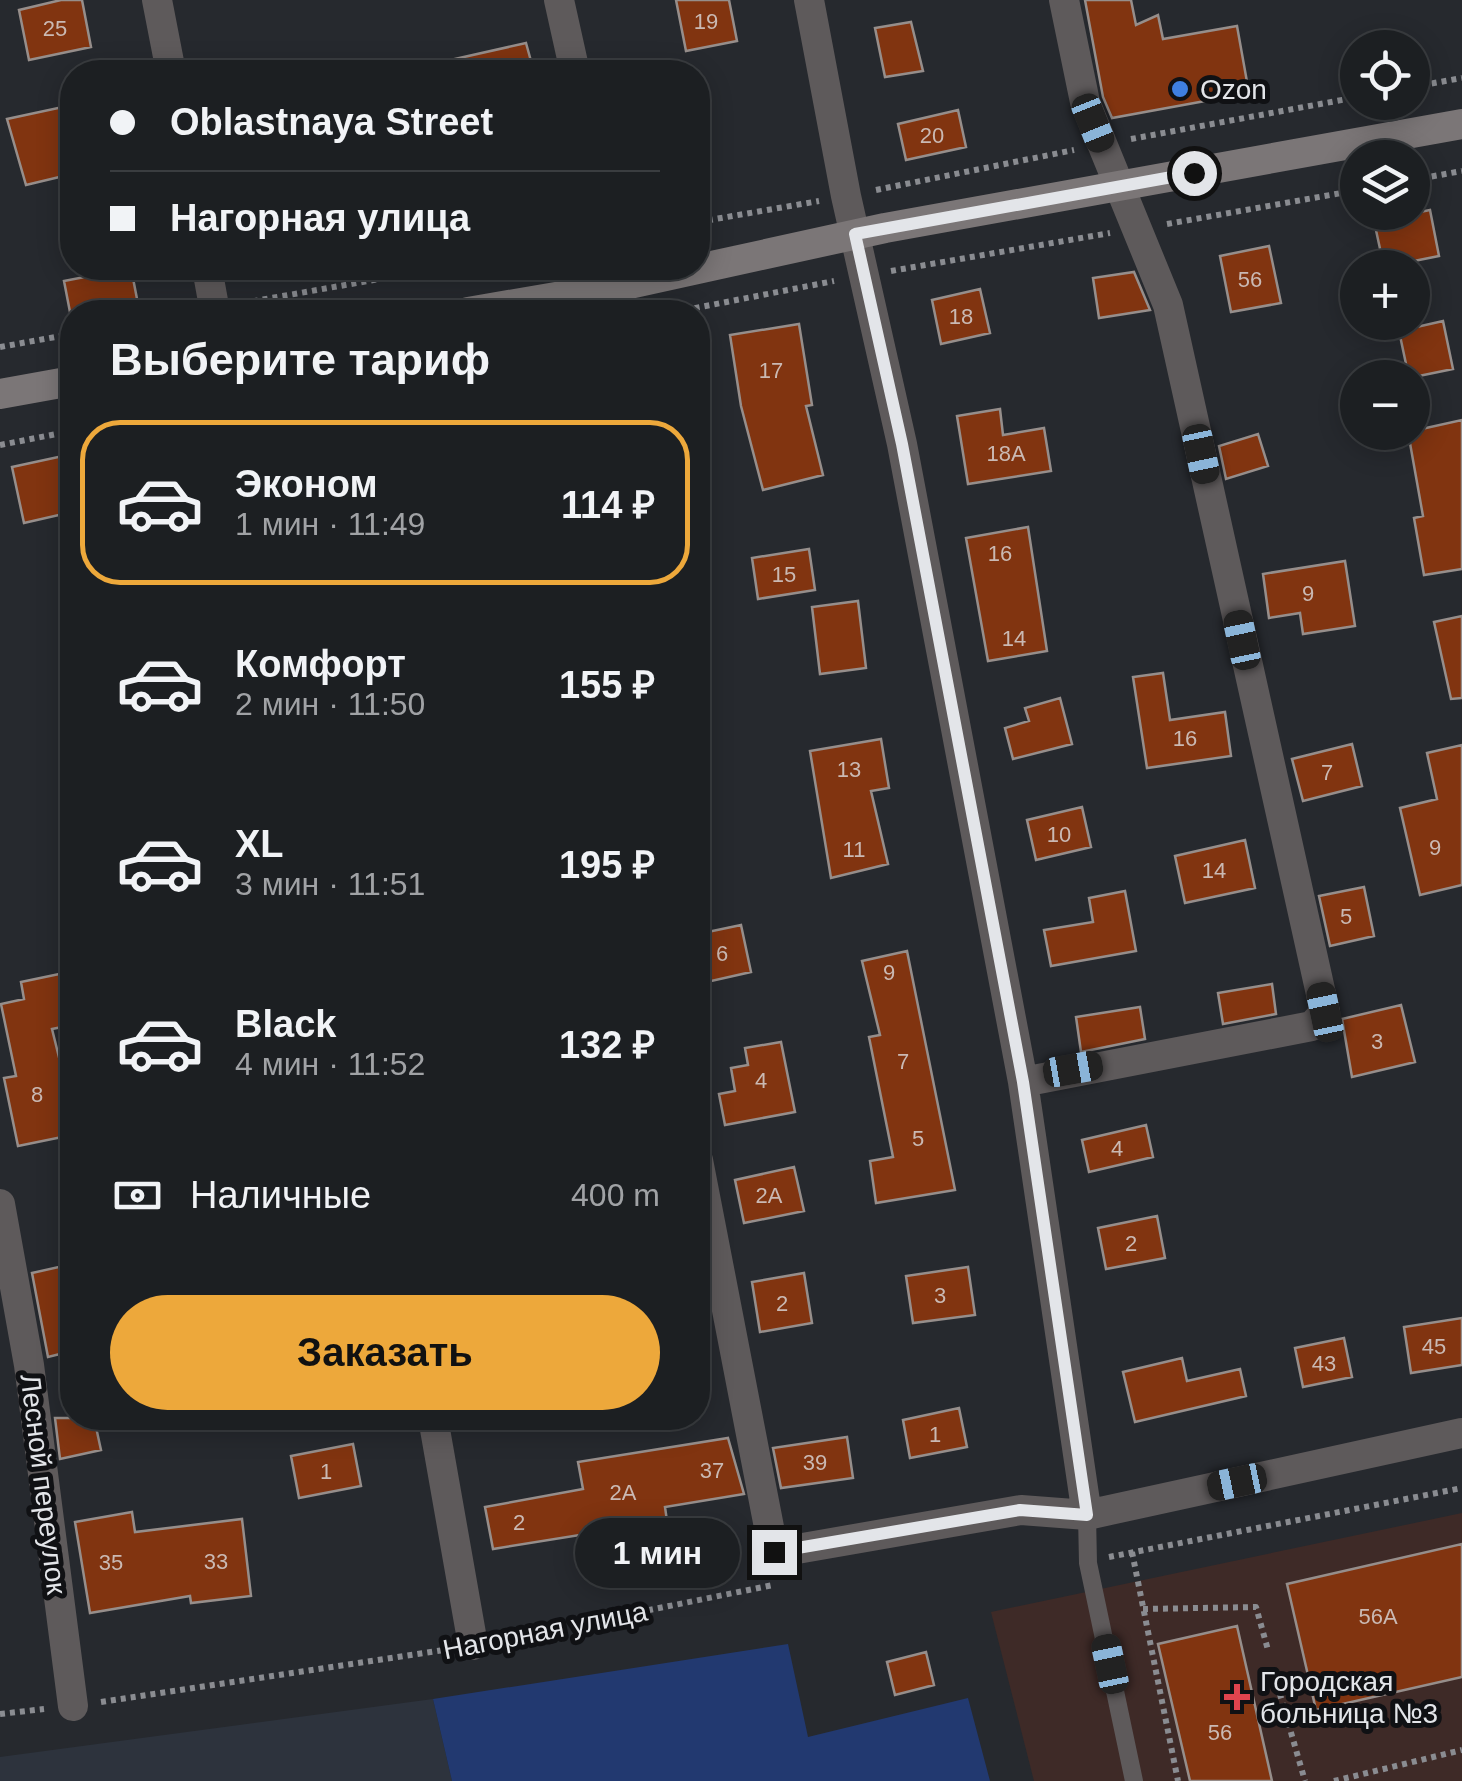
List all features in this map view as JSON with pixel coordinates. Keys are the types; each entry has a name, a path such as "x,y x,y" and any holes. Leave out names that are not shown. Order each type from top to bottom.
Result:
{"main road":[{"path":"710,260 1462,124"},
{"path":"519,300 605,280"},
{"path":"0,394 60,384"}],"street":[{"path":"158,0 169,60"},
{"path":"559,0 572,60"},
{"path":"809,0 1023,1082 1087,1515"},
{"path":"1023,1082 1312,1026 1325,1012 1168,305 1085,102 1064,0"},
{"name":"Лесной переулок","path":"0,1204 29,1365 73,1706"},
{"path":"710,1222 774,1552 1020,1510 1087,1515 1462,1433"},
{"path":"435,1430 473,1645"}],"lane":[{"path":"1087,1515 1088,1562 1134,1781"}],"path":[{"path":"1430,84 1462,78"},
{"path":"710,220 1340,100"},
{"path":"1430,177 1462,172"},
{"path":"710,305 866,275"},
{"path":"269,300 377,280"},
{"path":"0,347 60,336"},
{"path":"0,445 60,433"},
{"path":"1088,1562 1462,1488"},
{"name":"Нагорная улица","path":"0,1714 473,1645 780,1584 774,1552"},
{"path":"1132,1552 1178,1781"},
{"path":"1143,1610 1256,1607 1268,1650"},
{"path":"1277,1684 1305,1781"},
{"path":"1334,1781 1462,1750"}],"shaded area":[{"name":"Городская больница №3","path":"1462,1513 1462,1781 1034,1781 991,1612"},
{"path":"788,1644 808,1737 968,1698 990,1781 452,1781 433,1699"},
{"path":"433,1699 452,1781 0,1781 0,1757"}],"building":[{"path":"61,0 82,0 91,47 29,60 19,10"},
{"path":"676,0 729,0 737,41 686,51"},
{"path":"1085,0 1131,0 1136,25 1158,15 1163,39 1237,26 1249,93 1112,118 1103,97"},
{"path":"911,22 923,71 885,77 875,28"},
{"path":"526,43 531,60 450,60"},
{"path":"60,108 60,177 26,185 7,119"},
{"path":"958,110 966,147 906,160 898,124"},
{"path":"1430,210 1439,256 1430,258 1430,250 1380,250 1376,230 1430,230"},
{"path":"1269,246 1281,303 1231,312 1220,256"},
{"path":"1134,272 1150,310 1099,318 1093,278"},
{"path":"133,280 137,300 68,300 64,281"},
{"path":"980,289 990,333 941,344 932,300"},
{"path":"1443,321 1453,369 1430,374 1430,360 1405,360 1401,340 1430,340 1430,324"},
{"path":"799,324 812,405 806,406 823,475 763,490 741,406 730,335"},
{"path":"1000,409 1003,435 1044,428 1051,471 968,484 957,416"},
{"path":"1462,420 1462,569 1424,575 1414,518 1423,516 1411,450 1430,450 1430,427"},
{"path":"1258,434 1268,466 1226,479 1219,446"},
{"path":"60,457 60,515 24,523 12,467"},
{"path":"1028,527 1047,651 988,661 966,538"},
{"path":"809,549 815,590 758,599 752,558"},
{"path":"1345,561 1355,626 1303,634 1300,613 1269,618 1263,574"},
{"path":"858,601 866,668 820,674 812,607"},
{"path":"1462,616 1462,698 1451,699 1434,622"},
{"path":"1163,673 1170,720 1225,712 1231,756 1147,768 1133,677"},
{"path":"1060,698 1072,744 1013,759 1005,728 1029,721 1025,708"},
{"path":"881,739 889,788 871,791 888,864 831,878 810,751"},
{"path":"1352,744 1362,786 1303,801 1292,759"},
{"path":"1462,745 1462,885 1420,895 1400,808 1437,799 1427,753"},
{"path":"1082,807 1091,847 1036,860 1027,820"},
{"path":"1245,840 1255,888 1185,903 1175,856"},
{"path":"1364,887 1374,936 1330,946 1319,896"},
{"path":"1125,891 1136,951 1051,966 1044,930 1093,922 1089,898"},
{"path":"741,925 751,972 710,981 710,931"},
{"path":"907,951 955,1190 876,1203 870,1161 893,1157 869,1037 880,1035 862,961"},
{"path":"60,974 60,1027 52,1029 60,1061 60,1137 18,1146 4,1078 16,1076 1,1004 24,999 21,982"},
{"path":"1272,984 1276,1014 1223,1024 1218,993"},
{"path":"1401,1005 1415,1062 1352,1077 1342,1019"},
{"path":"1140,1007 1145,1039 1081,1052 1076,1017"},
{"path":"781,1042 795,1112 725,1125 719,1094 735,1091 731,1068 748,1065 745,1048"},
{"path":"1146,1125 1153,1157 1089,1172 1082,1140"},
{"path":"794,1167 804,1211 744,1223 735,1180"},
{"path":"1157,1216 1165,1258 1106,1269 1098,1228"},
{"path":"60,1267 60,1354 48,1357 32,1273"},
{"path":"968,1267 975,1315 913,1323 906,1276"},
{"path":"804,1273 812,1323 760,1332 752,1282"},
{"path":"1462,1318 1462,1365 1411,1373 1404,1327"},
{"path":"1344,1338 1352,1377 1303,1387 1295,1348"},
{"path":"1182,1358 1187,1381 1240,1369 1246,1396 1135,1422 1123,1372"},
{"path":"959,1408 967,1447 910,1458 903,1420"},
{"path":"55,1418 60,1418 60,1430 97,1430 101,1450 60,1459"},
{"path":"847,1437 853,1478 781,1488 773,1448"},
{"path":"728,1438 744,1494 665,1507 667,1521 493,1549 485,1507 583,1489 578,1462"},
{"path":"353,1444 361,1486 299,1498 291,1456"},
{"path":"132,1512 135,1532 242,1519 251,1596 191,1603 190,1596 90,1613 75,1522"},
{"path":"1462,1544 1462,1677 1316,1710 1287,1584"},
{"path":"1237,1626 1272,1781 1190,1781 1158,1644"},
{"path":"926,1652 934,1685 895,1695 887,1662"}],"place":[{"name":"Ozon","path":"1180,89"},
{"name":"Городская больница №3","path":"1237,1697"}],"route":[{"path":"774,1552 1020,1510 1087,1515 1023,1082 902,444 855,234 1194,173"}]}
